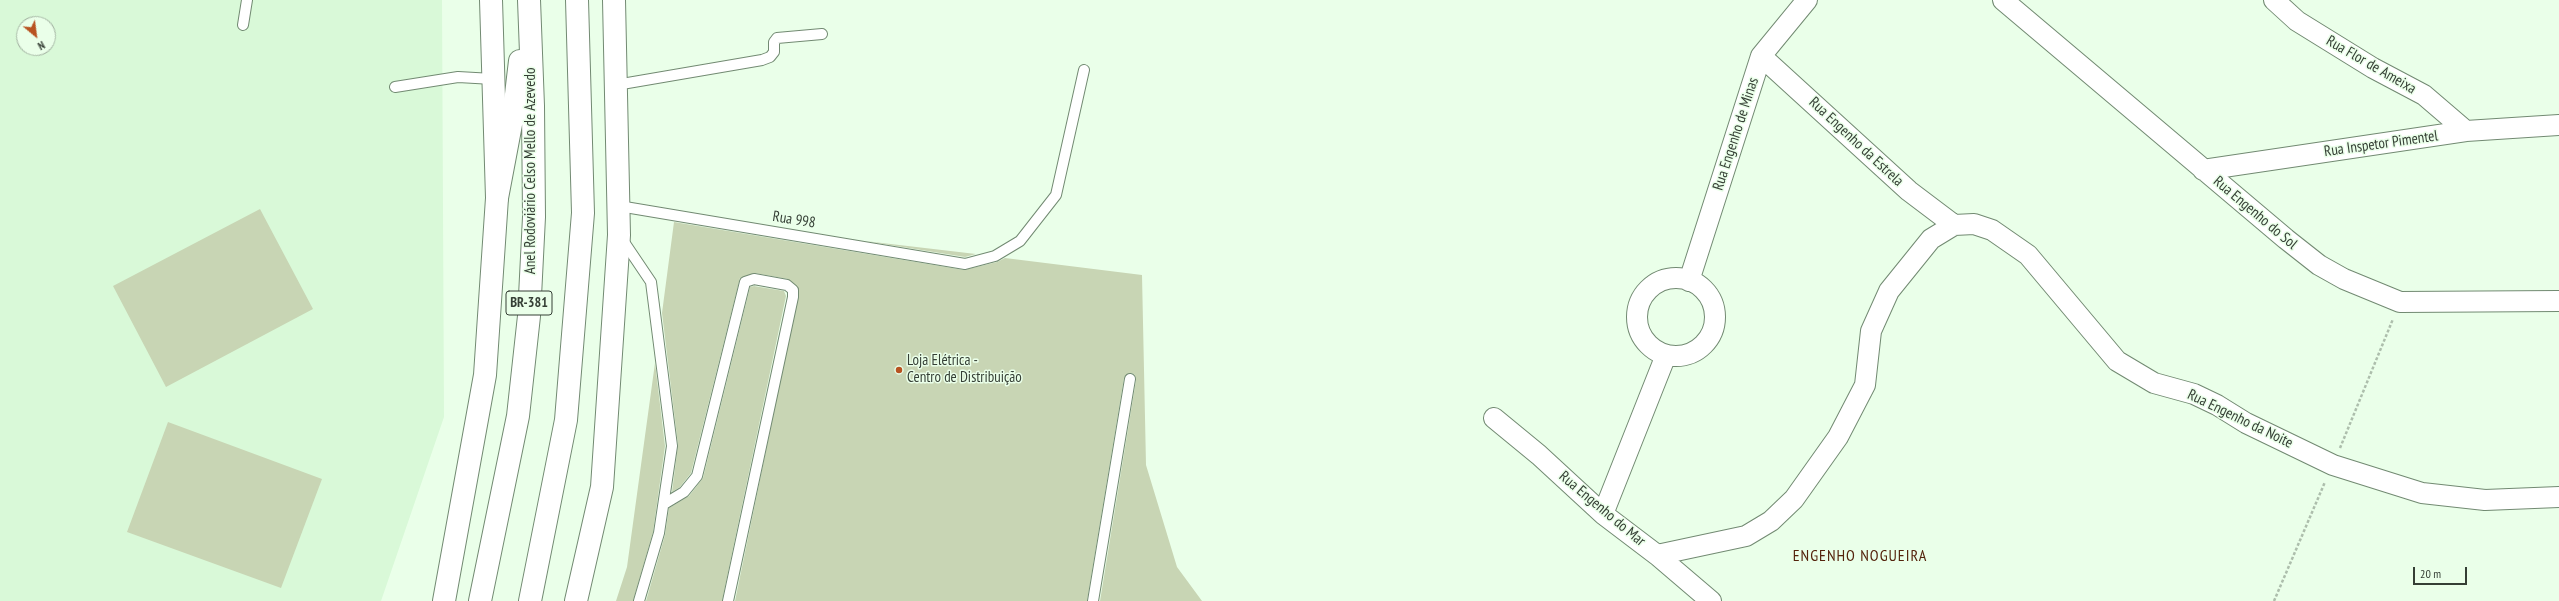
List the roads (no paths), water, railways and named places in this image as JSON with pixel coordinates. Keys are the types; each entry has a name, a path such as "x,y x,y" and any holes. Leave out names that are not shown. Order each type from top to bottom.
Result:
{"main road":[{"path":"444,601 486,375 497,198 491,0"},
{"path":"497,198 515,104 528,0"},
{"name":"Anel Rodoviário Celso Mello de Azevedo","path":"480,601 518,416 529,316 534,217 533,106 528,0"},
{"name":"BR-381","path":"530,601 566,420 581,237 582,213 577,0"},
{"path":"576,601 602,487 619,235 614,0"}],"street":[{"name":"Rua Engenho de Minas","path":"1689,281 1761,56 1807,0"},
{"name":"Rua Engenho do Sol","path":"2003,0 2203,170 2319,265 2344,279 2400,302 2559,301"},
{"name":"Rua Flor de Ameixa","path":"2274,0 2296,21 2373,68 2424,95 2466,131"},
{"name":"Rua Engenho da Estrela","path":"1761,56 1908,191 1954,224"},
{"name":"Rua Inspetor Pimentel","path":"2203,170 2466,131 2559,125"},
{"name":"Rua Engenho da Noite","path":"1954,224 1974,224 1992,230 2028,256 2117,361 2154,383 2194,394 2217,405 2246,423 2332,465 2422,493 2485,500 2559,497"},
{"path":"1657,555 1746,536 1771,521 1794,499 1838,437 1865,385 1872,330 1889,291 1931,239 1954,224"},
{"path":"1676,278 1689,281 1708,295 1714,308 1715,321 1711,334 1704,344 1693,352 1680,356 1666,355 1654,350 1644,341 1638,328 1637,315 1640,302 1648,291 1662,281 1676,278"},
{"path":"1603,514 1666,355"},
{"name":"Rua Engenho do Mar","path":"1494,418 1539,455 1603,514 1657,555 1711,601"}],"lane":[{"path":"243,25 247,0"},
{"path":"616,85 762,60 770,57 774,52 774,42 777,38 822,34"},
{"name":"Rua 998","path":"619,206 965,264 995,256 1020,241 1056,195 1084,70"},
{"path":"395,87 458,77 493,79"},
{"path":"619,235 651,282 672,446 659,533 639,601"},
{"path":"664,504 684,492 697,476 745,282 754,279 787,285 792,290 792,297 728,601"},
{"path":"1093,601 1130,379"}],"place":[{"name":"Loja Elétrica - Centro de Distribuição","path":"899,370"}],"district":[{"name":"ENGENHO NOGUEIRA","path":"1860,556"}]}
